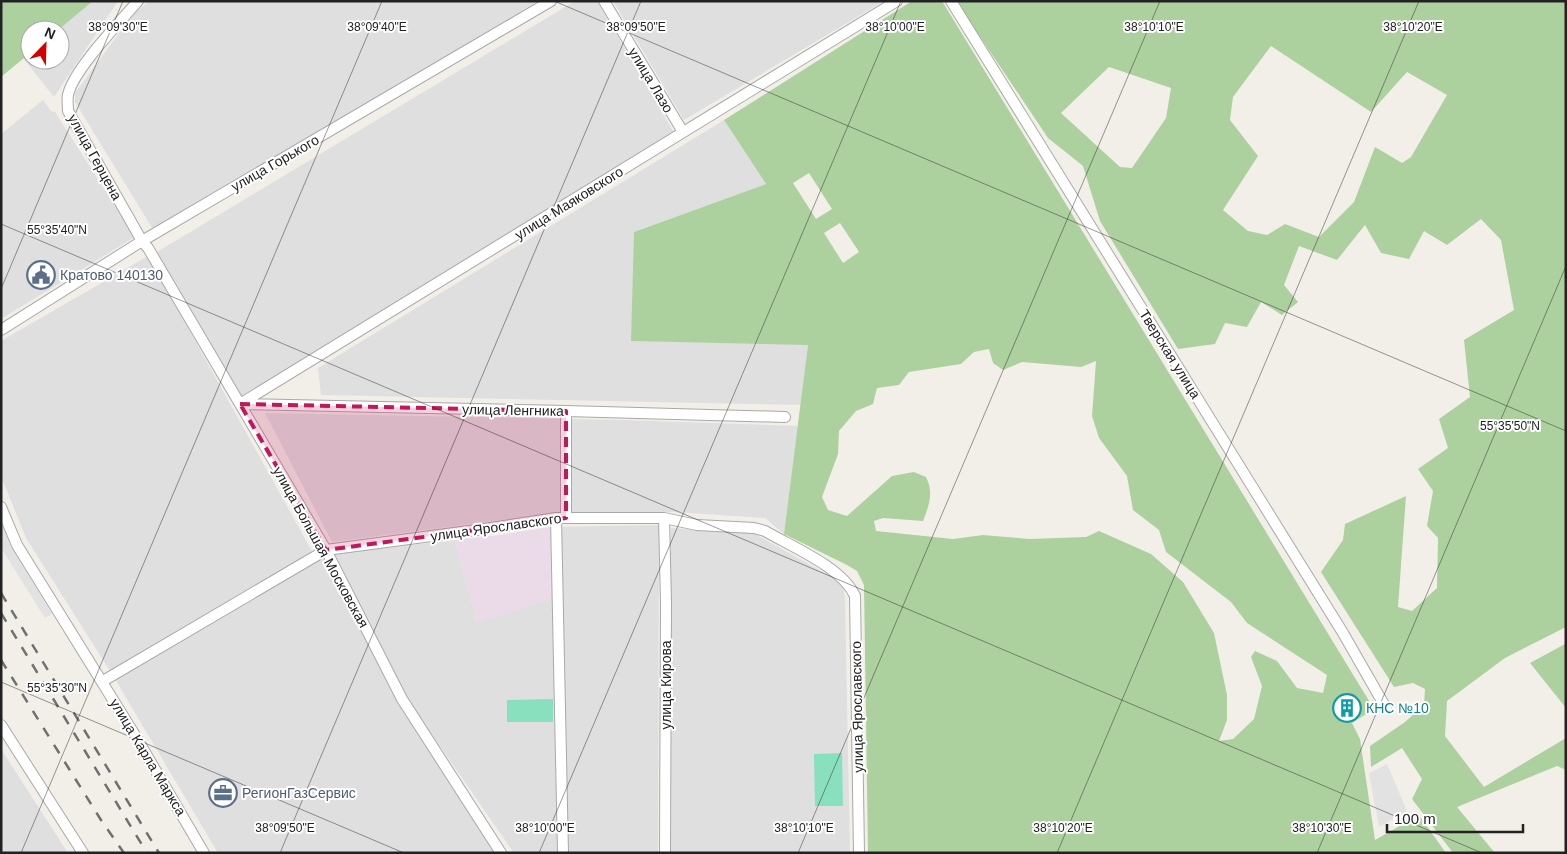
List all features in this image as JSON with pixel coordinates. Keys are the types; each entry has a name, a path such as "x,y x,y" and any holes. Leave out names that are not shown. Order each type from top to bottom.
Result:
{"street":[{"name":"улица Герцена","path":"138,1 101,43 77,76 68,95 68,111 142,241"},
{"name":"улица Горького","path":"1,330 142,241 551,1"},
{"name":"улица Лазо","path":"604,1 683,132"},
{"name":"улица Маяковского","path":"240,404 898,1"},
{"name":"Тверская улица","path":"951,1 1343,633 1386,708"},
{"name":"улица Большая Московская","path":"142,241 148,248 326,550 402,699 501,853"},
{"name":"улица Ленгника","path":"240,404 785,417"},
{"path":"562,853 561,518 566,411"},
{"name":"улица Карла Маркса","path":"1,507 17,545 102,681 204,853"},
{"name":"улица Ярославского","path":"102,681 326,550 561,518 664,518 697,525 754,528 765,531 833,570 845,580 855,596 859,853"},
{"name":"улица Кирова","path":"664,518 666,853"},
{"path":"1,725 83,853"}],"highlighted area":[{"path":"240,404 566,411 566,518 326,550"}],"shaded area":[{"path":"4,1 118,1 54,97 33,70 70,70 70,20 20,20 20,54"},
{"path":"149,1 539,1 154,231 75,102 75,93 131,17"},
{"path":"575,1 597,1 673,131 242,397 157,252"},
{"path":"613,1 884,1 684,120"},
{"path":"43,100 51,111 55,112 135,237 1,319 1,134"},
{"path":"724,120 766,184 634,232 808,344 801,405 321,395 318,368"},
{"path":"148,256 313,553 110,671 26,538 1,476 1,341"},
{"path":"265,413 622,420 798,426 784,534 765,518 675,512 555,513 332,542"},
{"path":"1,522 11,547 52,614 45,618 3,551 1,545"},
{"path":"659,525 658,853 514,853 405,696 335,554 455,540 477,622 551,598 550,527"},
{"path":"550,527 551,598 477,623 455,540"},
{"path":"671,528 753,533 834,578 843,586 845,597 850,853 670,853"},
{"path":"324,557 397,702 495,853 218,853 115,679"},
{"path":"1,749 68,853 1,853"},
{"path":"1387,764 1407,811 1379,827 1369,773"}],"green space":[{"path":"1,1 93,1 70,20 20,20 20,61 1,77"},
{"path":"912,1 942,1 1374,709 1352,723 1360,739 1375,840 1419,815 1446,853 868,853 864,585 857,571 784,534 808,345 631,341 634,232 766,184 724,120","holes":["809,173 832,209 816,219 793,183","840,223 859,252 843,263 824,233","989,349 993,363 1003,370 1022,362 1081,367 1096,361 1092,416 1099,438 1127,476 1133,510 1159,530 1166,552 1231,602 1247,623 1327,675 1323,693 1297,688 1277,661 1255,651 1251,657 1262,686 1254,719 1233,739 1219,741 1227,720 1227,695 1214,633 1183,582 1151,554 1099,531 1086,537 1029,539 983,535 953,539 876,531 874,521 883,518 923,521 929,504 930,488 926,477 914,472 892,476 847,516 828,510 822,497 838,454 839,431 856,411 873,404 877,388 899,385 909,372 961,364 974,352"]},
{"path":"956,1 1566,1 1566,627 1505,658 1447,701 1445,736 1484,787 1566,738 1566,770 1557,766 1457,807 1495,853 1453,853 1412,799 1422,779 1402,748 1371,767 1370,746 1405,722 1424,705 1425,689 1413,683 1394,687 1321,572 1343,540 1345,524 1406,496 1398,607 1412,611 1437,588 1438,538 1427,526 1433,491 1418,469 1448,448 1439,419 1470,397 1464,340 1514,310 1501,240 1481,219 1447,245 1424,231 1409,259 1381,253 1365,225 1337,260 1299,246 1284,285 1298,302 1282,315 1261,302 1247,327 1225,323 1215,344 1178,349 1100,221 1083,166 1048,138","holes":["1271,46 1371,112 1407,72 1447,95 1411,157 1402,163 1375,147 1354,202 1319,237 1285,224 1267,235 1248,231 1223,210 1258,156 1230,120 1233,97","1109,67 1171,88 1166,118 1132,168 1120,167 1061,113"]},
{"path":"1565,644 1566,646 1566,708 1530,663"},
{"path":"553,699 553,722 507,722 507,700"},
{"path":"842,753 843,806 815,806 814,754"}],"railway":[{"path":"1,593 159,853"},
{"path":"1,613 147,853"},
{"path":"1,660 101,820 124,853"}],"place":[{"name":"Кратово 140130","path":"41,275"},
{"name":"КНС №10","path":"1347,708"},
{"name":"РегионГазСервис","path":"223,793"}]}
